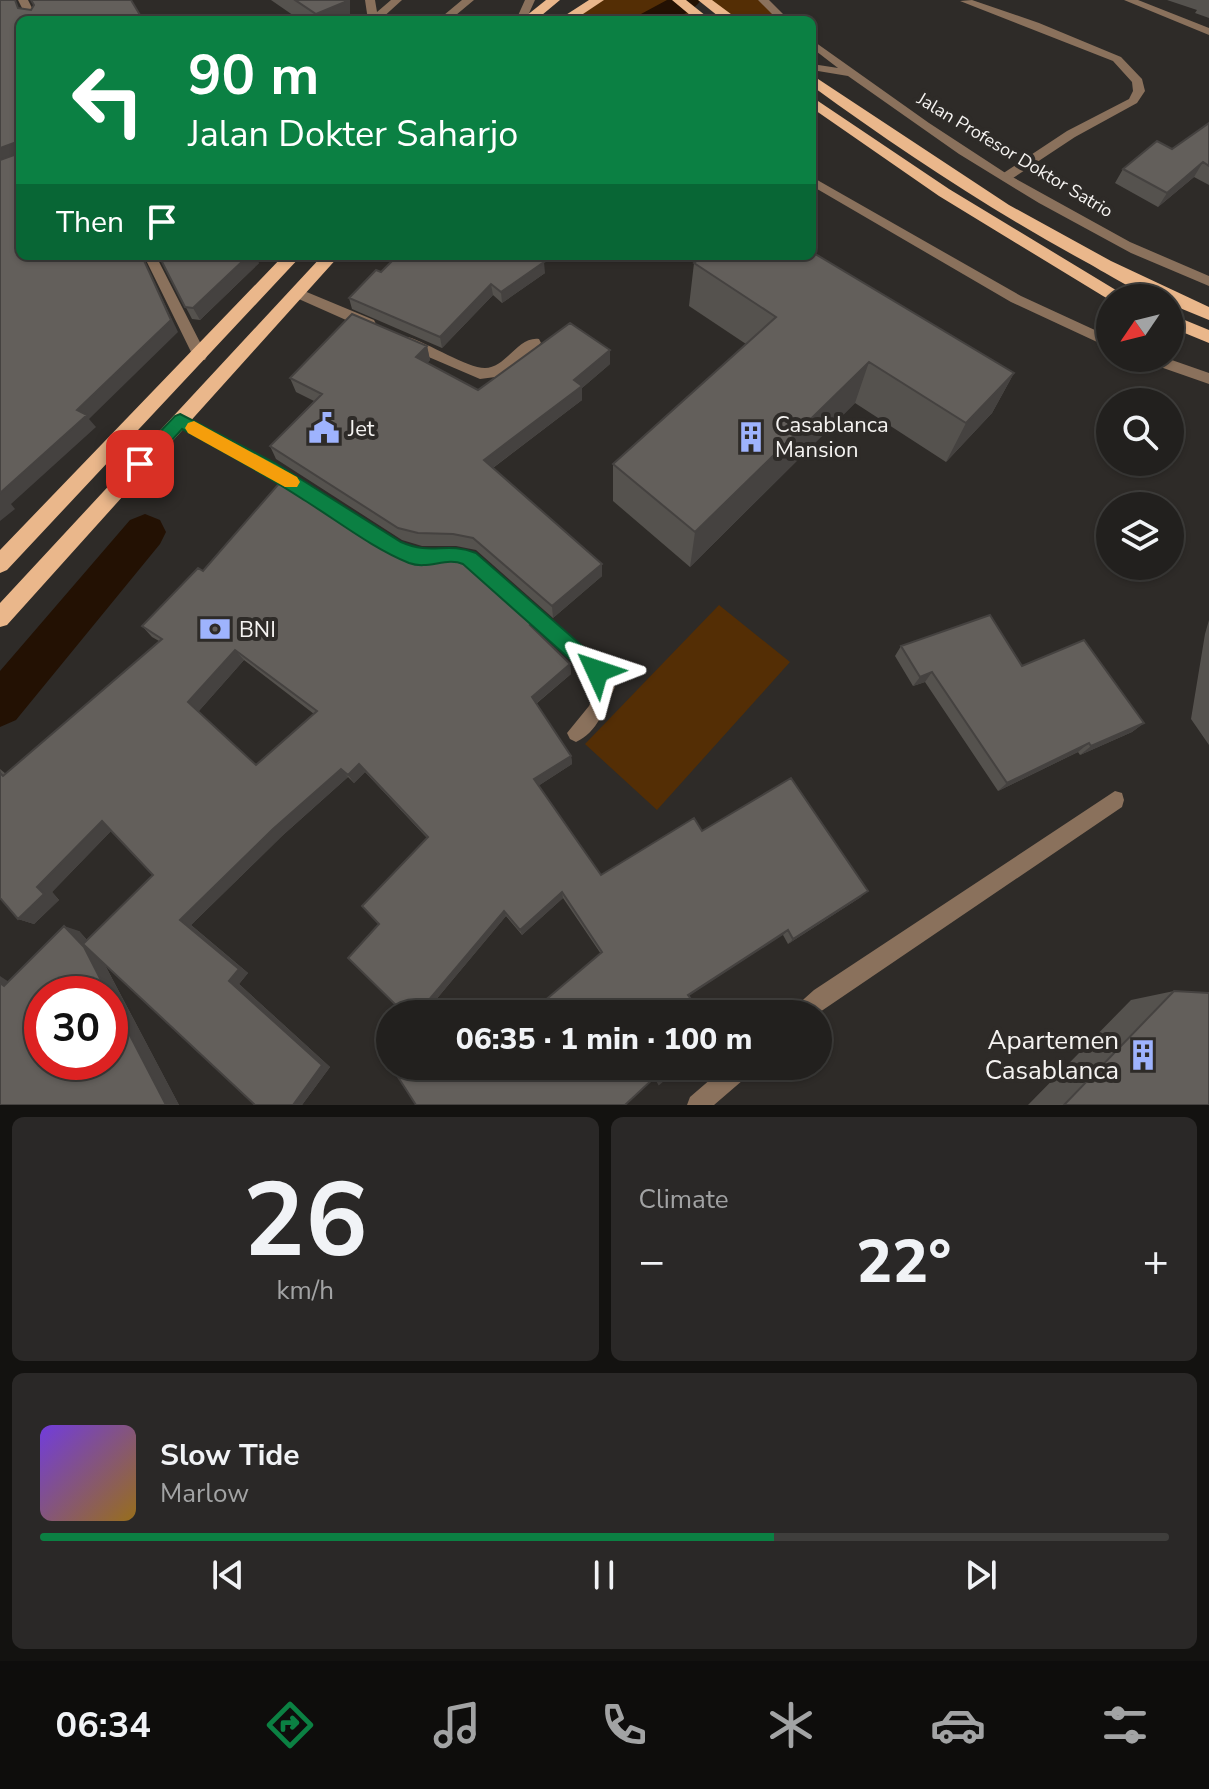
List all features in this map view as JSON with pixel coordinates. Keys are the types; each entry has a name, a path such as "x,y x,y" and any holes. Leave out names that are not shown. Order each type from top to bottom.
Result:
{"main road":[{"path":"533,16 554,0"},
{"path":"572,16 598,0"},
{"path":"678,0 699,16"},
{"path":"704,0 726,16"},
{"path":"816,82 886,133 1046,232 1147,286 1209,314"},
{"path":"816,104 863,140 954,200 1096,286"},
{"path":"1,562 289,260"},
{"path":"0,618 327,260"},
{"path":"1184,326 1209,337"}],"street":[{"path":"379,16 397,0"},
{"path":"448,16 469,0"},
{"path":"763,0 780,16"},
{"path":"1129,0 1209,32"},
{"path":"965,1 1117,59 1138,81 1139,91 1133,101 1071,134 1006,177"},
{"name":"Jalan Profesor Doktor Satrio","path":"816,46 910,117 1006,177 1125,245 1209,281"},
{"path":"816,68 854,76"},
{"path":"816,183 1016,299 1096,336"},
{"path":"152,260 200,356"},
{"path":"297,293 382,330"},
{"path":"397,337 480,374 498,372 534,343"},
{"path":"1184,370 1209,379"},
{"path":"180,421 269,468 405,552 416,557 435,558 454,553 469,558 597,671 606,687 595,712 576,733"},
{"path":"818,1000 1115,800"},
{"path":"698,1105 726,1080"}],"shaded area":[{"path":"598,0 678,0 699,16 572,16"},
{"path":"709,0 763,0 780,16 730,16"},
{"path":"719,605 790,662 657,810 585,744"}],"building":[{"path":"0,0 15,0 18,8 31,10 34,5 31,0 131,0 141,16 16,16 16,260 144,260 171,320 77,410 87,415 0,493 0,160 14,155 14,143 0,148"},
{"path":"295,0 345,0 345,2 316,14"},
{"path":"1209,123 1209,166 1203,162 1167,193 1123,169 1157,141 1172,149"},
{"name":"Casablanca Mansion","path":"816,254 1014,373 966,423 869,362 695,532 613,464 776,317 694,263 698,260 816,260"},
{"path":"161,260 244,260 193,308 185,307"},
{"path":"393,260 544,262 501,292 491,284 440,337 349,298 376,270 381,272"},
{"path":"352,314 427,346 416,357 478,390 570,323 610,350 574,380 582,386 484,460 602,564 552,606 473,538 398,528 270,446 322,394 290,378"},
{"path":"283,479 383,544 418,555 460,554 535,621 530,625 570,664 532,697 571,756 534,779 601,875 694,818 702,831 791,778 868,891 793,939 788,930 688,995 692,1000 545,1000 602,952 562,892 520,930 504,911 429,1000 391,1000 348,958 379,924 362,906 428,837 359,764 348,775 341,769 273,829 180,920 239,969 229,981 322,1065 293,1105 255,1105 128,986 128,976 117,976 83,944 153,875 102,821 37,887 44,894 18,919 0,898 0,773 3,776 162,639 142,626 198,568 203,571","holes":["235,650 317,711 256,765 188,702"]},
{"path":"990,615 1022,666 1084,640 1144,723 1091,746 1089,743 1007,783 932,672 920,677 901,646"},
{"path":"64,926 84,947 99,976 24,976 24,1080 128,1080 128,1032 166,1105 0,1105 0,983 4,986"},
{"name":"Apartemen Casablanca","path":"1174,991 1209,993 1209,1105 1064,1105"},
{"path":"400,1080 652,1080 625,1105 416,1105"}],"waterway":[{"path":"658,16 687,0"},
{"path":"0,705 145,532"}],"slow traffic":[{"path":"194,428 291,482"}],"place":[{"name":"Jet","path":"324,428"},
{"name":"Casablanca Mansion","path":"751,437"},
{"name":"BNI","path":"215,629"},
{"name":"Apartemen Casablanca","path":"1143,1055"}],"route":[{"path":"140,464 180,421 269,468 395,548 416,557 435,558 454,553 469,558 597,671"}]}
